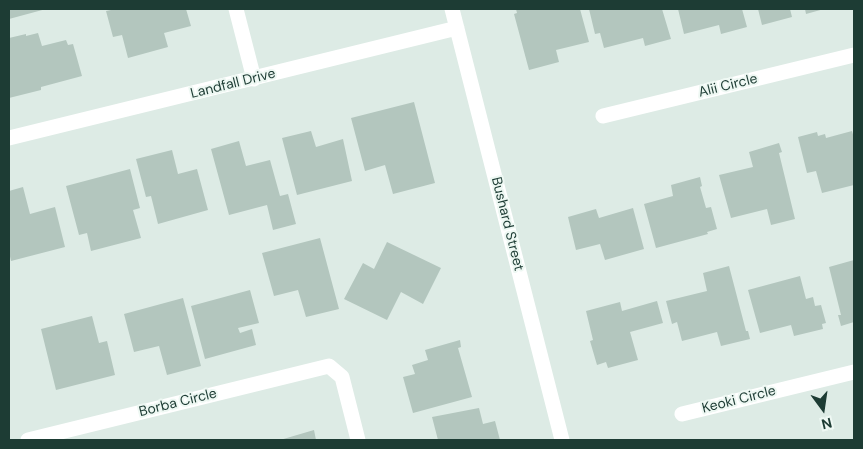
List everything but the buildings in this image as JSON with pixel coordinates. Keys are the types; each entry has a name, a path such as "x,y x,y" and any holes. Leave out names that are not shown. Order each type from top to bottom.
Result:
{"street":[{"path":"236,9 254,79"},
{"name":"Bushard Street","path":"452,9 562,440"},
{"name":"Landfall Drive","path":"9,138 457,28"},
{"name":"Alii Circle","path":"603,116 854,55"},
{"name":"Borba Circle","path":"28,440 329,366 342,377 358,440"},
{"name":"Keoki Circle","path":"682,414 854,372"}]}
